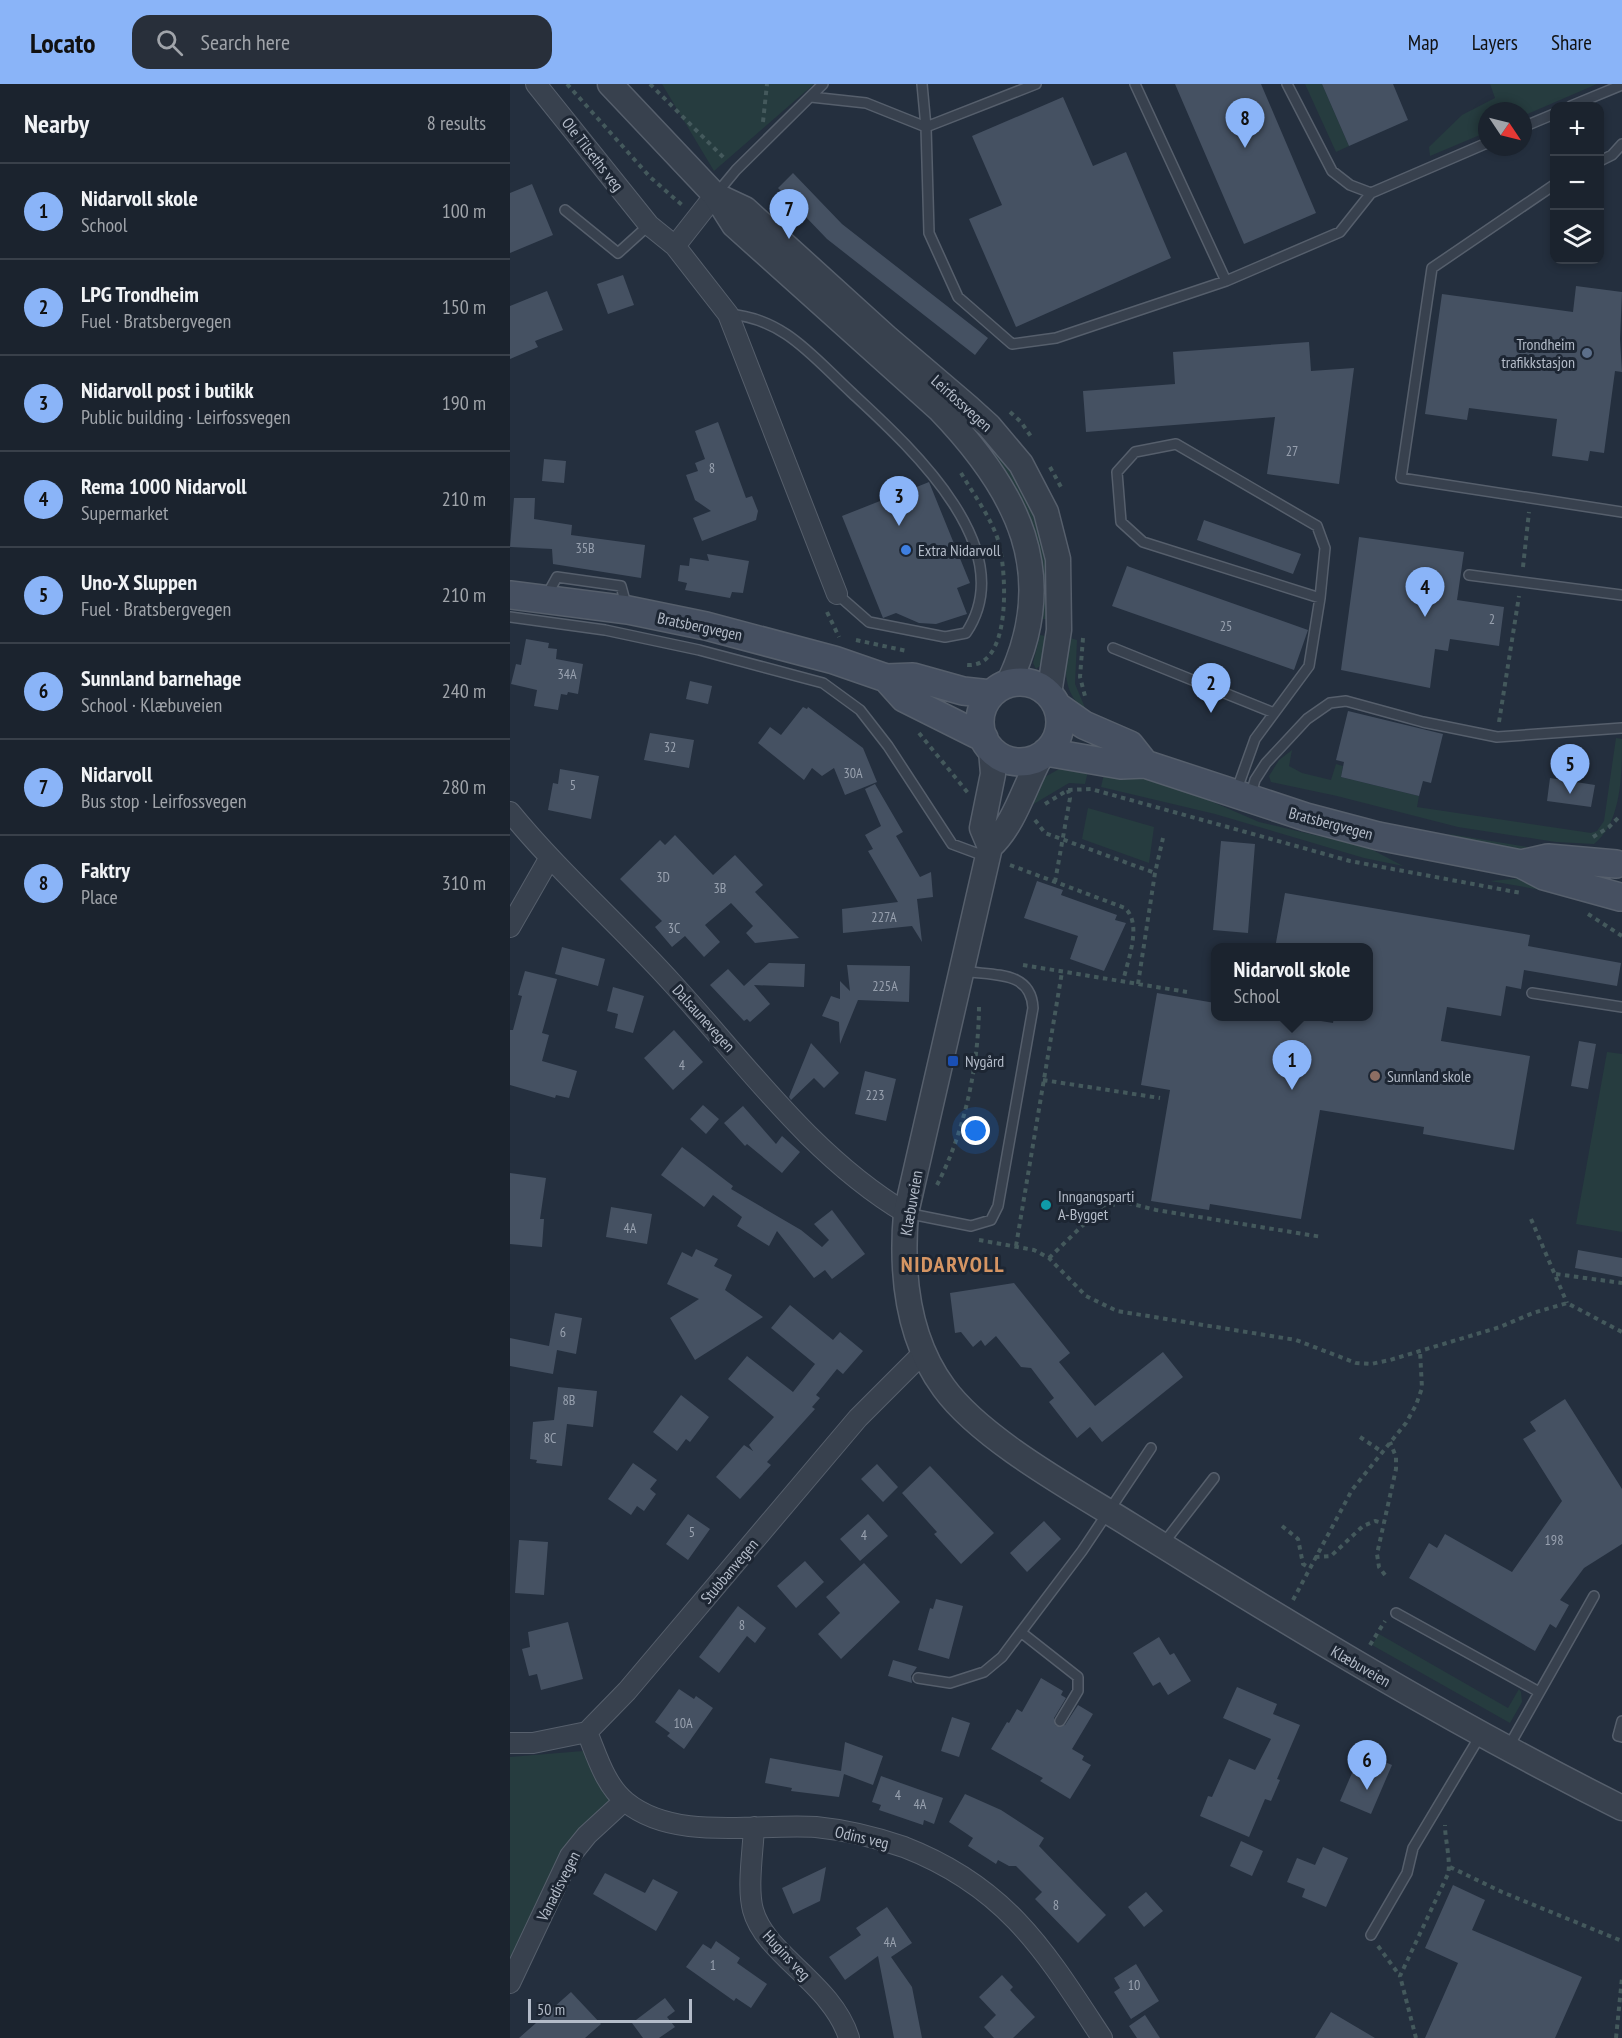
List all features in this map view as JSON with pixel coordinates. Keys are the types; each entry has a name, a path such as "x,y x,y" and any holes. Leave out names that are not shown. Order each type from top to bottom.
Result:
{"main road":[{"name":"Bratsbergvegen","path":"510,595 628,610 706,626 783,645 886,678 913,676 963,691 1000,689"},
{"name":"Bratsbergvegen","path":"886,678 904,698 987,744"},
{"path":"1053,700 1060,719 1059,733 1043,754 1028,761 1014,762 987,744 980,725 982,711 1000,689 1030,683 1053,700 1084,725 1130,745 1145,764"},
{"name":"Bratsbergvegen","path":"1043,754 1120,765 1145,764 1198,779 1243,797 1378,836 1521,864 1544,876 1621,898"},
{"name":"Bratsbergvegen","path":"1521,864 1548,858 1619,859"},
{"path":"1619,859 1614,877 1621,898"}],"street":[{"name":"Ole Tilseths veg","path":"536,84 649,225 675,246"},
{"name":"Leirfossvegen","path":"610,84 715,195 734,225 939,409 970,442 995,474 1014,510 1032,576 1028,634 1020,659 1000,689"},
{"name":"Leirfossvegen","path":"715,195 745,209 886,337 969,407 989,426 1021,464 1046,512 1058,559 1059,630 1053,700"},
{"path":"715,195 675,246 728,314 831,599"},
{"name":"Klæbuveien","path":"987,744 993,774 982,828 988,852 971,972 915,1216 903,1249 906,1280 924,1352 944,1388 972,1419 1013,1449 1162,1545 1352,1661 1508,1749 1622,1808"},
{"name":"Klæbuveien","path":"988,852 1006,833 1025,785 1043,754"},
{"name":"Dalsaunevegen","path":"510,812 549,859 627,934 818,1145 870,1192 915,1216"},
{"path":"510,927 549,859"},
{"name":"Stubbanvegen","path":"587,1732 627,1691 858,1418 924,1352"},
{"path":"510,1743 532,1743 587,1732"},
{"name":"Odins veg","path":"587,1732 606,1778 624,1801 658,1820 680,1826 807,1827 854,1832 905,1848 966,1878 993,1898 1046,1952 1102,2038"},
{"name":"Vanadisvegen","path":"510,1983 570,1856 587,1835 624,1801"},
{"name":"Hugins veg","path":"754,1827 752,1898 756,1919 774,1943 830,2001 849,2038"}],"lane":[{"path":"715,195 760,146 823,84"},
{"path":"922,84 926,127 929,233 958,297 1012,344 1056,338 1226,281 1340,232 1371,193 1478,147"},
{"path":"811,97 866,103 926,127 1036,84"},
{"path":"1135,84 1226,281"},
{"path":"1287,84 1332,171 1350,185 1371,193"},
{"path":"1581,102 1622,85"},
{"path":"1532,123 1550,116"},
{"path":"1604,159 1612,155 1622,144"},
{"path":"1550,188 1432,268 1401,478 1622,512"},
{"path":"565,210 618,253 649,225"},
{"path":"728,314 758,317 788,334 916,454 962,519 978,559 981,597 977,616 966,633 945,637 869,622 831,599"},
{"path":"1243,797 1255,739 1309,666 1320,598 1325,548 1317,526 1176,444 1135,452 1117,472 1121,522 1143,542 1320,598"},
{"path":"1469,575 1622,595"},
{"path":"510,617 605,630 760,664 823,683 860,710 888,746 952,844 988,852"},
{"path":"1113,648 1274,713"},
{"path":"1243,797 1266,763 1307,718 1330,703 1346,701 1423,722 1497,737 1622,728"},
{"path":"915,1216 971,1226 984,1224 991,1220 998,1206 1033,1008 1032,996 1024,983 1016,979 971,972"},
{"path":"1532,993 1622,1008"},
{"path":"918,1678 950,1683 984,1672 1002,1657 1022,1633 1151,1448"},
{"path":"1162,1545 1215,1478"},
{"path":"1508,1749 1594,1596"},
{"path":"1396,1612 1539,1692"},
{"path":"1022,1633 1078,1677 1078,1692 1060,1721"},
{"path":"1622,1721 1618,1736 1622,1737"},
{"path":"1371,1935 1407,1873 1413,1848 1481,1734"}],"path":[{"path":"567,84 650,177 683,206"},
{"path":"760,146 767,84"},
{"path":"955,464 999,543 1004,619 994,650 982,661 970,665 960,663"},
{"path":"1497,737 1521,582 1530,498"},
{"path":"831,599 840,638 918,654"},
{"path":"911,728 921,734 972,798"},
{"path":"1040,809 1068,790 1091,789 1350,861 1528,894"},
{"path":"1055,882 1070,798 1068,790"},
{"path":"1028,822 1033,816 1045,833 1155,873"},
{"path":"1587,840 1609,827 1620,816"},
{"path":"1138,984 1155,873 1163,838"},
{"path":"1013,856 1009,867 1125,908 1131,914 1134,924 1123,982"},
{"path":"1584,912 1622,936"},
{"path":"1017,964 1187,992"},
{"path":"915,1216 954,1149 959,1128 979,1035 971,972"},
{"path":"1016,1246 1062,972"},
{"path":"1043,1080 1160,1098"},
{"path":"1049,1258 1082,1226 1108,1206 1125,1202 1156,1210 1322,1237"},
{"path":"1531,1219 1567,1303 1622,1332"},
{"path":"970,1238 1034,1250 1049,1258 1086,1296 1117,1311 1296,1340 1356,1363 1371,1364 1420,1351 1500,1327 1533,1313 1567,1303"},
{"path":"1556,1274 1622,1283"},
{"path":"1290,1604 1352,1490 1381,1450 1406,1423 1422,1388 1420,1351"},
{"path":"1360,1437 1381,1450"},
{"path":"1385,1575 1379,1567 1377,1554 1396,1469 1396,1457 1390,1442"},
{"path":"1315,1557 1331,1556 1363,1526 1375,1521 1383,1523"},
{"path":"1282,1526 1298,1539 1303,1564 1310,1568"},
{"path":"1366,1651 1382,1623 1396,1612"},
{"path":"1400,1976 1450,1867 1445,1845 1445,1818 1439,1804"},
{"path":"1450,1867 1502,1892 1622,1941"},
{"path":"1371,1935 1400,1976 1416,2038"},
{"path":"1616,2038 1622,1978"}],"green space":[{"path":"662,84 814,84 714,171"},
{"path":"1305,84 1322,84 1349,146 1336,152"},
{"path":"1490,84 1597,84 1555,102 1550,102 1550,104 1532,112 1532,102 1487,102 1495,98"},
{"path":"1478,107 1478,136 1430,156 1429,147 1462,115"},
{"path":"766,240 978,424 1022,480 1050,555 1052,619 1043,619 1041,568 1030,522 1010,480 996,459 980,438"},
{"path":"1040,635 1050,637 1041,665 1036,669 1033,663"},
{"path":"1067,637 1077,640 1075,684 1086,710 1078,703 1068,687"},
{"path":"1616,738 1622,739 1619,796 1610,823 1594,844 1556,842 1458,827 1337,796 1271,782 1269,776 1279,760 1292,750 1289,766 1302,773 1331,780 1336,764 1343,766 1341,777 1419,796 1417,807 1591,833 1597,831 1604,821"},
{"path":"1061,768 1088,771 1085,784 1069,783 1027,808 1043,778"},
{"path":"1104,774 1128,774 1176,786 1259,822 1369,848 1403,866 1364,858 1215,814 1101,787"},
{"path":"1088,808 1154,827 1149,863 1082,839"},
{"path":"1449,834 1551,851 1486,846"},
{"path":"1524,878 1547,891 1490,881"},
{"path":"1607,1052 1622,1054 1622,1232 1576,1224"},
{"path":"1379,1634 1508,1708 1519,1689 1522,1702 1510,1723 1372,1645"},
{"path":"583,1751 613,1808 565,1860 510,1978 510,1757"}],"building":[{"path":"1175,84 1261,84 1316,213 1244,244"},
{"path":"1322,84 1393,84 1408,120 1349,146"},
{"path":"1063,97 1093,166 1126,152 1171,258 1016,327 969,219 1002,205 972,136"},
{"path":"793,173 842,224 988,338 975,355 827,239 778,188"},
{"path":"532,184 553,235 510,253 510,193"},
{"path":"623,275 634,305 608,314 597,284"},
{"path":"1576,286 1622,292 1620,339 1622,372 1615,371 1604,453 1590,451 1588,461 1552,456 1557,419 1469,408 1467,420 1425,414 1442,294 1573,312"},
{"path":"547,291 563,330 535,341 538,347 510,359 510,306"},
{"path":"1309,342 1311,371 1354,368 1339,484 1267,474 1275,417 1086,432 1083,391 1175,384 1173,352"},
{"path":"718,422 746,498 752,496 758,511 756,520 702,541 693,518 711,511 695,500 686,475 698,471 695,463 705,459 695,431"},
{"path":"544,459 566,461 564,483 542,481"},
{"name":"Extra Nidarvoll","path":"929,482 970,583 957,588 967,614 936,624 919,623 896,613 883,618 842,516 880,501 880,489 904,492"},
{"path":"514,498 535,498 534,519 572,525 571,535 645,545 641,578 553,564 552,549 510,547"},
{"path":"1204,520 1301,554 1293,574 1197,540"},
{"path":"1359,537 1464,552 1457,600 1504,607 1499,646 1450,639 1448,651 1435,649 1430,688 1341,670"},
{"path":"707,554 749,561 743,593 732,592 730,598 685,590 687,583 678,581 680,565 689,566 690,558 709,561"},
{"path":"1127,566 1308,630 1294,670 1112,606"},
{"path":"526,639 549,643 548,648 557,649 556,659 583,664 578,694 568,692 567,695 561,694 558,710 534,706 537,690 511,684 516,664 521,665"},
{"path":"690,681 712,686 708,704 686,699"},
{"path":"803,707 807,709 808,707 863,748 877,782 845,795 834,768 822,776 812,768 804,780 758,743 770,727 781,735"},
{"path":"1348,711 1443,734 1431,783 1423,781 1419,796 1341,777 1344,762 1336,760"},
{"path":"650,733 694,740 689,768 644,760"},
{"path":"560,769 599,776 591,819 548,810 553,783 558,784"},
{"path":"1550,778 1595,785 1591,807 1547,801"},
{"path":"875,784 903,832 896,836 920,877 931,872 933,897 917,899 922,942 912,926 843,933 842,909 898,902 868,851 873,849 865,835 881,826 865,789"},
{"path":"675,835 713,875 735,855 763,885 755,892 799,938 755,943 746,933 753,926 731,903 705,925 720,942 704,957 685,936 672,947 655,927 662,921 620,879 660,840 665,845"},
{"path":"1221,841 1255,844 1248,933 1213,930"},
{"path":"1037,881 1063,890 1061,895 1117,915 1115,920 1126,923 1104,971 1070,959 1078,936 1024,918"},
{"path":"1285,893 1530,935 1528,946 1621,963 1617,986 1524,970 1521,989 1506,986 1501,1016 1447,1007 1441,1041 1530,1056 1514,1150 1423,1134 1424,1127 1320,1110 1301,1219 1210,1204 1209,1210 1151,1201 1170,1090 1141,1085 1157,993 1211,1002 1211,1021 1321,1021 1333,1023 1333,1021 1373,1021 1373,943 1276,943"},
{"path":"562,947 605,959 598,986 555,974"},
{"path":"769,963 805,964 804,987 754,985 770,1004 750,1022 747,1019 744,1021 710,985 728,969 744,986"},
{"path":"847,965 910,966 909,1002 858,1000 840,1044 839,1022 822,1016 831,996 840,999 840,981 850,991"},
{"path":"525,971 557,979 542,1033 549,1035 542,1061 577,1071 569,1098 556,1095 555,1098 510,1085 510,1030 513,1030 522,996 518,995"},
{"path":"613,987 644,996 633,1033 615,1028 618,1014 607,1011"},
{"path":"674,1030 703,1062 673,1090 644,1058"},
{"path":"1579,1041 1596,1044 1588,1089 1571,1086"},
{"path":"811,1043 839,1073 824,1088 814,1078 791,1100 789,1097"},
{"path":"865,1071 896,1079 886,1121 855,1114"},
{"path":"703,1105 719,1119 706,1134 690,1119"},
{"path":"743,1106 776,1144 782,1136 800,1152 782,1173 747,1144 745,1146 724,1123"},
{"path":"682,1147 733,1186 731,1189 801,1230 822,1247 829,1240 814,1224 832,1210 865,1254 832,1279 825,1270 814,1278 777,1231 769,1246 737,1226 742,1217 713,1195 704,1207 661,1175"},
{"path":"510,1173 546,1178 540,1219 544,1219 542,1247 510,1244"},
{"path":"611,1207 652,1214 647,1244 606,1237"},
{"path":"696,1249 718,1259 714,1266 732,1275 725,1290 763,1317 695,1360 670,1318 699,1299 667,1284 682,1252 692,1257"},
{"path":"1578,1250 1622,1258 1622,1277 1575,1268"},
{"path":"1014,1283 1070,1353 1059,1362 1095,1406 1163,1352 1183,1377 1102,1442 1090,1427 1077,1438 1049,1402 1054,1398 1031,1368 1021,1367 996,1336 985,1346 981,1340 973,1347 961,1332 955,1333 950,1293"},
{"path":"790,1305 833,1340 840,1332 863,1351 843,1374 837,1369 816,1395 820,1398 812,1407 815,1409 767,1462 771,1465 740,1499 716,1477 744,1445 753,1451 749,1445 774,1417 728,1379 747,1356 793,1392 815,1364 771,1328"},
{"path":"555,1313 582,1318 576,1354 557,1350 553,1374 510,1366 510,1338 549,1346"},
{"path":"558,1387 597,1391 593,1427 567,1424 562,1466 536,1463 537,1460 530,1459 533,1422 554,1420"},
{"path":"681,1395 709,1417 690,1442 686,1439 677,1451 653,1432"},
{"path":"1565,1399 1622,1489 1622,1544 1584,1568 1560,1600 1569,1605 1556,1628 1550,1624 1535,1651 1409,1578 1429,1543 1437,1548 1445,1534 1512,1572 1562,1501 1523,1439 1536,1431 1530,1422"},
{"path":"633,1463 657,1480 650,1489 656,1494 644,1511 637,1506 631,1515 608,1499"},
{"path":"877,1464 898,1487 883,1502 861,1479"},
{"path":"930,1466 994,1533 961,1564 934,1534 937,1532 902,1493"},
{"path":"688,1514 710,1529 688,1560 666,1544"},
{"path":"868,1514 888,1536 860,1561 840,1539"},
{"path":"1044,1521 1061,1539 1027,1572 1010,1553"},
{"path":"519,1540 548,1542 544,1595 515,1593"},
{"path":"805,1561 824,1582 796,1608 777,1586"},
{"path":"864,1563 900,1602 841,1659 818,1634 840,1613 826,1597"},
{"path":"936,1599 963,1606 949,1659 918,1650 930,1608 933,1609"},
{"path":"738,1606 766,1628 755,1643 747,1636 719,1673 699,1657"},
{"path":"568,1622 583,1679 541,1690 537,1674 529,1676 522,1649 530,1647 528,1632"},
{"path":"1159,1637 1170,1655 1174,1653 1191,1681 1168,1695 1160,1682 1153,1686 1133,1653"},
{"path":"893,1660 917,1667 911,1676 912,1683 888,1676"},
{"path":"1041,1678 1063,1691 1061,1695 1066,1698 1054,1718 1056,1726 1065,1725 1078,1705 1093,1714 1072,1749 1084,1756 1082,1760 1091,1765 1070,1799 1040,1781 1043,1778 991,1749 1017,1709 1022,1712"},
{"path":"1237,1687 1277,1704 1273,1714 1300,1725 1277,1779 1280,1780 1271,1801 1265,1799 1249,1837 1200,1816 1208,1796 1212,1797 1229,1759 1255,1770 1271,1739 1223,1718"},
{"path":"679,1689 694,1699 696,1696 713,1708 684,1749 667,1736 670,1733 655,1722"},
{"path":"952,1717 970,1723 959,1757 941,1751"},
{"path":"845,1742 883,1756 873,1785 844,1774 839,1797 791,1791 792,1788 765,1783 770,1758 841,1771"},
{"path":"1361,1752 1392,1765 1371,1814 1340,1801"},
{"path":"881,1776 943,1798 934,1824 924,1820 923,1825 879,1810 881,1805 872,1802"},
{"path":"965,1794 1001,1810 1044,1838 1039,1846 1106,1915 1078,1943 1035,1899 1042,1892 1016,1866 1009,1866 998,1860 996,1864 968,1846 973,1838 949,1822"},
{"path":"1241,1841 1263,1851 1252,1876 1230,1866"},
{"path":"1323,1847 1348,1858 1326,1907 1302,1897 1305,1889 1287,1882 1297,1858 1315,1865"},
{"path":"826,1867 820,1901 793,1914 782,1888"},
{"path":"605,1873 645,1893 653,1879 678,1892 656,1931 593,1894"},
{"path":"1453,1885 1485,1900 1472,1930 1582,1977 1555,2038 1425,2038 1458,1963 1425,1948"},
{"path":"1146,1892 1163,1911 1144,1927 1128,1907"},
{"path":"887,1907 912,1943 891,1957 912,1987 922,2038 894,2038 878,1956 845,1980 829,1957 861,1935 856,1928"},
{"path":"716,1941 740,1958 737,1963 767,1984 751,2008 736,1998 734,2001 686,1967 703,1944 711,1949"},
{"path":"1136,1964 1159,2001 1131,2019 1114,1992 1120,1988 1114,1978"},
{"path":"1002,1975 1013,1987 1010,1990 1035,2017 1013,2038 994,2038 984,2027 996,2015 979,1997"},
{"path":"571,1992 601,2024 585,2038 519,2038"},
{"path":"665,1998 675,2011 667,2017 675,2027 659,2038 643,2038 632,2023"},
{"path":"1331,2012 1375,2038 1315,2038"},
{"path":"1145,2015 1160,2038 1137,2038 1129,2026"}],"place":[{"name":"Faktry","path":"1245,148"},
{"name":"Nidarvoll","path":"789,239"},
{"name":"Trondheim trafikkstasjon","path":"1587,353"},
{"name":"Nidarvoll post i butikk","path":"899,526"},
{"name":"Extra Nidarvoll","path":"906,550"},
{"name":"Rema 1000 Nidarvoll","path":"1425,617"},
{"name":"LPG Trondheim","path":"1211,713"},
{"name":"Uno-X Sluppen","path":"1570,794"},
{"name":"Nygård","path":"953,1061"},
{"name":"Sunnland skole","path":"1375,1076"},
{"name":"Nidarvoll skole","path":"1292,1090"},
{"name":"Inngangsparti A-Bygget","path":"1046,1205"},
{"name":"Sunnland barnehage","path":"1367,1790"}],"district":[{"name":"NIDARVOLL","path":"953,1264"}]}
